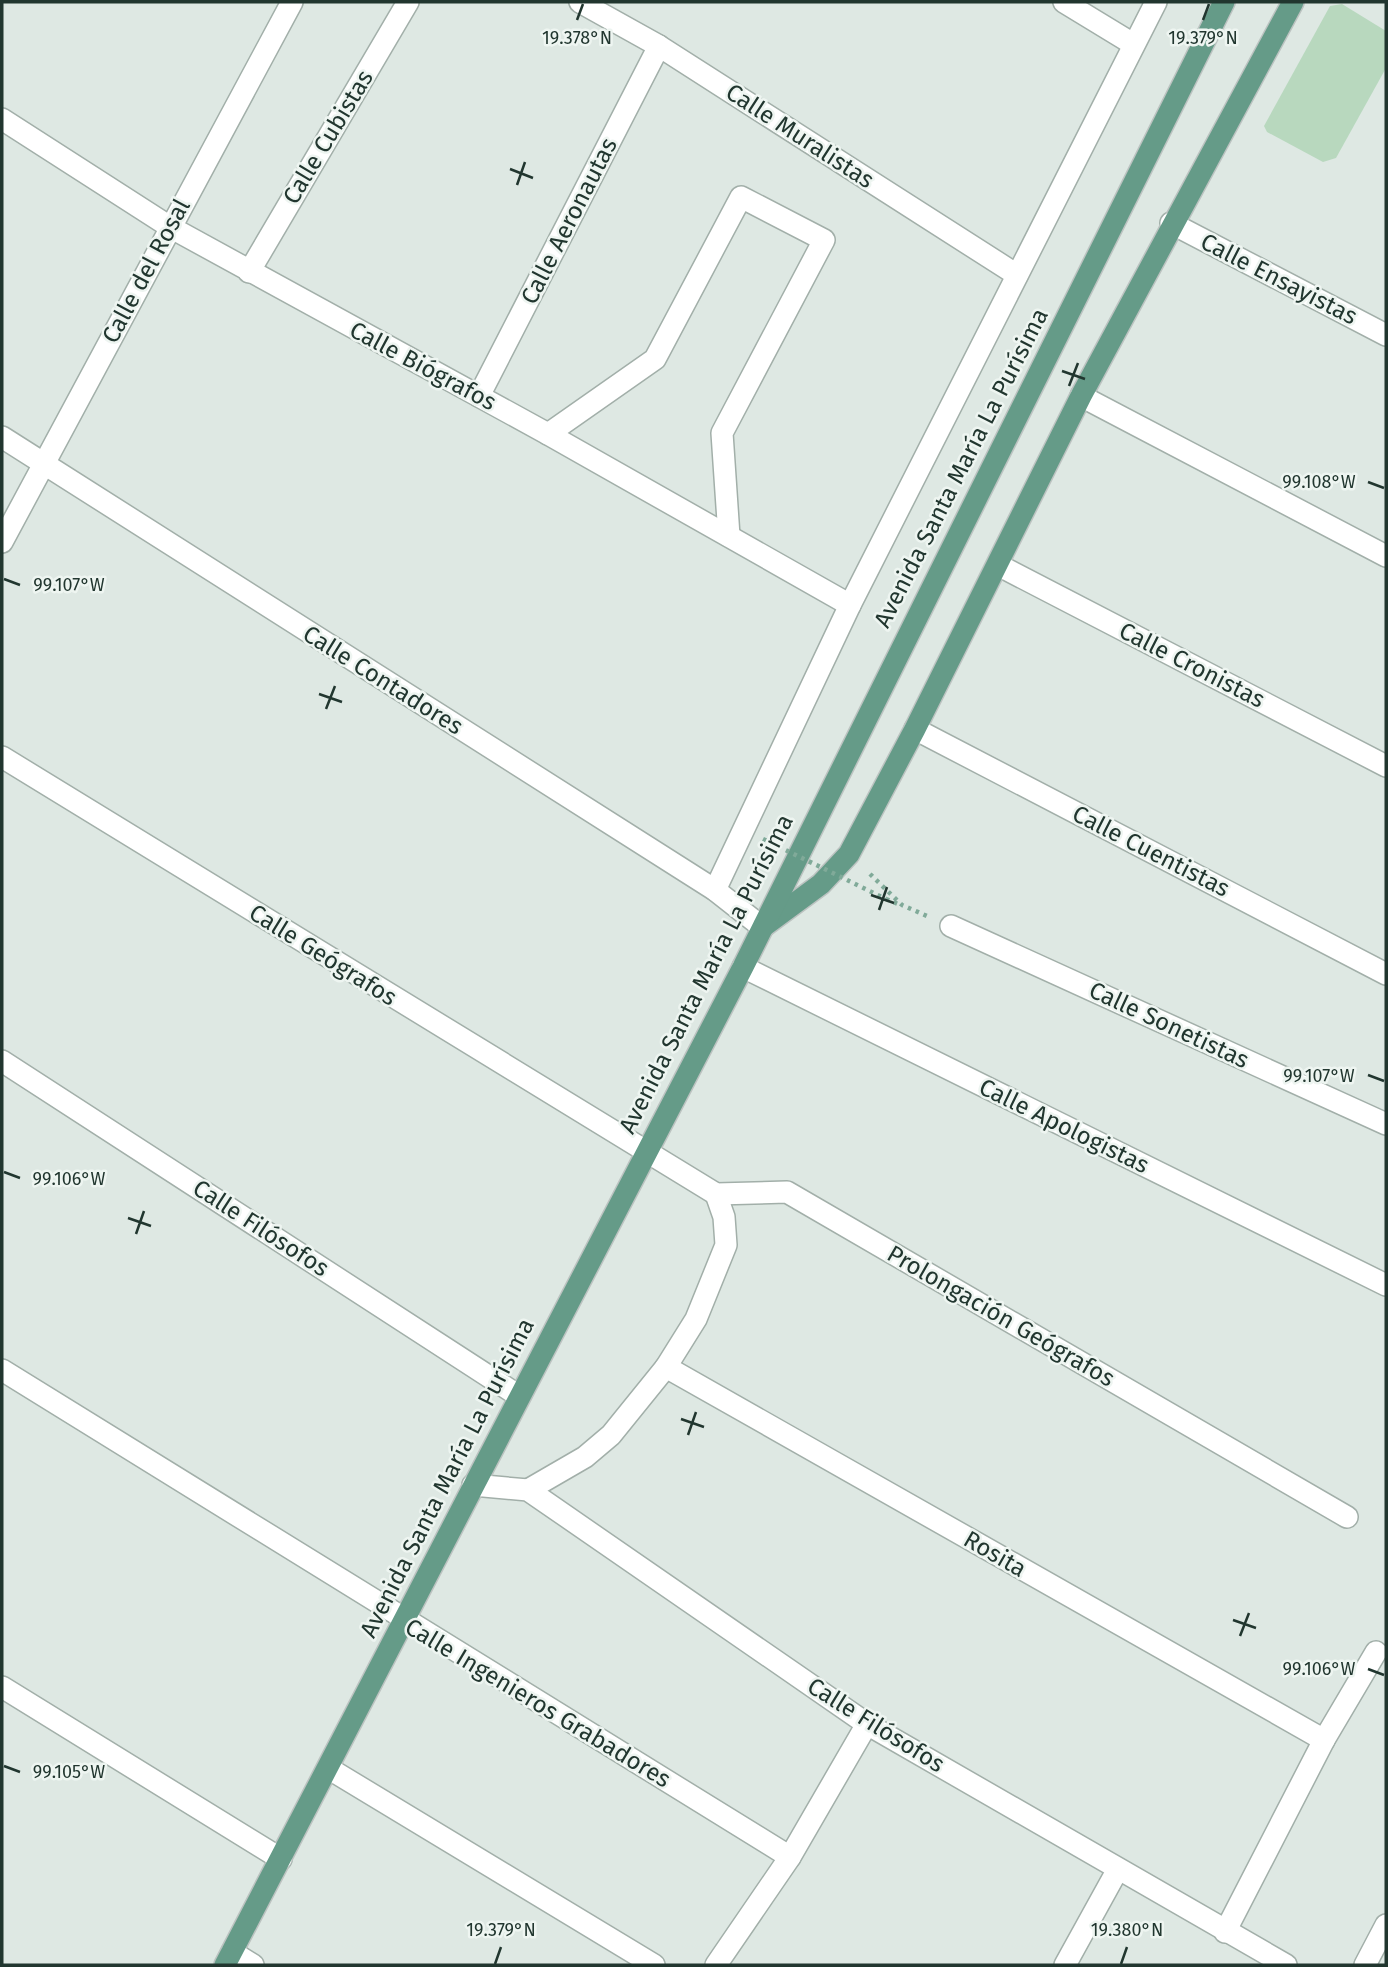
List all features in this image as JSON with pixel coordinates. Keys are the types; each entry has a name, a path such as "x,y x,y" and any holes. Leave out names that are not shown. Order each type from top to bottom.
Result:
{"main road":[{"name":"Avenida Santa María La Purísima","path":"229,1959 743,967 1224,2"},
{"path":"762,927 821,884 849,854 1171,223 1293,2"}],"street":[{"name":"Calle del Rosal","path":"2,542 292,2"},
{"name":"Calle Cubistas","path":"249,272 408,2"},
{"name":"Calle Muralistas","path":"580,2 659,46 1017,275"},
{"path":"1064,2 1133,44"},
{"path":"715,890 850,605 1156,2"},
{"name":"Calle Aeronautas","path":"479,396 659,46"},
{"name":"Calle Biógrafos","path":"2,119 170,227 548,434 850,605"},
{"path":"548,434 655,359 741,197 824,240 722,433 729,536"},
{"name":"Calle Ensayistas","path":"1171,223 1386,335"},
{"path":"1081,396 1386,556"},
{"name":"Calle Contadores","path":"2,437 715,890 762,927"},
{"name":"Calle Cronistas","path":"998,565 1386,766"},
{"name":"Calle Cuentistas","path":"915,729 1386,974"},
{"name":"Calle Geógrafos","path":"2,757 645,1152"},
{"name":"Calle Sonetistas","path":"951,926 1386,1124"},
{"name":"Calle Apologistas","path":"743,967 1386,1285"},
{"name":"Calle Filósofos","path":"2,1061 519,1396"},
{"path":"528,1490 585,1457 611,1434 666,1367 696,1320 726,1245 724,1217 716,1194 645,1152"},
{"name":"Prolongación Geógrafos","path":"716,1194 787,1192 1347,1517"},
{"name":"Rosita","path":"666,1367 1324,1740"},
{"name":"Calle Ingenieros Grabadores","path":"2,1370 403,1621 790,1857"},
{"name":"Calle Filósofos","path":"473,1485 528,1490 867,1724 1286,1965"},
{"path":"1225,1932 1324,1740 1376,1652"},
{"path":"2,1687 281,1859"},
{"path":"716,1965 790,1857 867,1724"},
{"path":"328,1768 653,1965"},
{"path":"1065,1965 1118,1869"},
{"path":"1365,1965 1386,1925"},
{"path":"229,1959 253,1965"}],"path":[{"path":"763,839 886,899 951,926"},
{"path":"849,854 902,905"}],"green space":[{"path":"1342,4 1386,31 1386,68 1336,158 1323,162 1267,132 1264,126 1330,6"}]}
